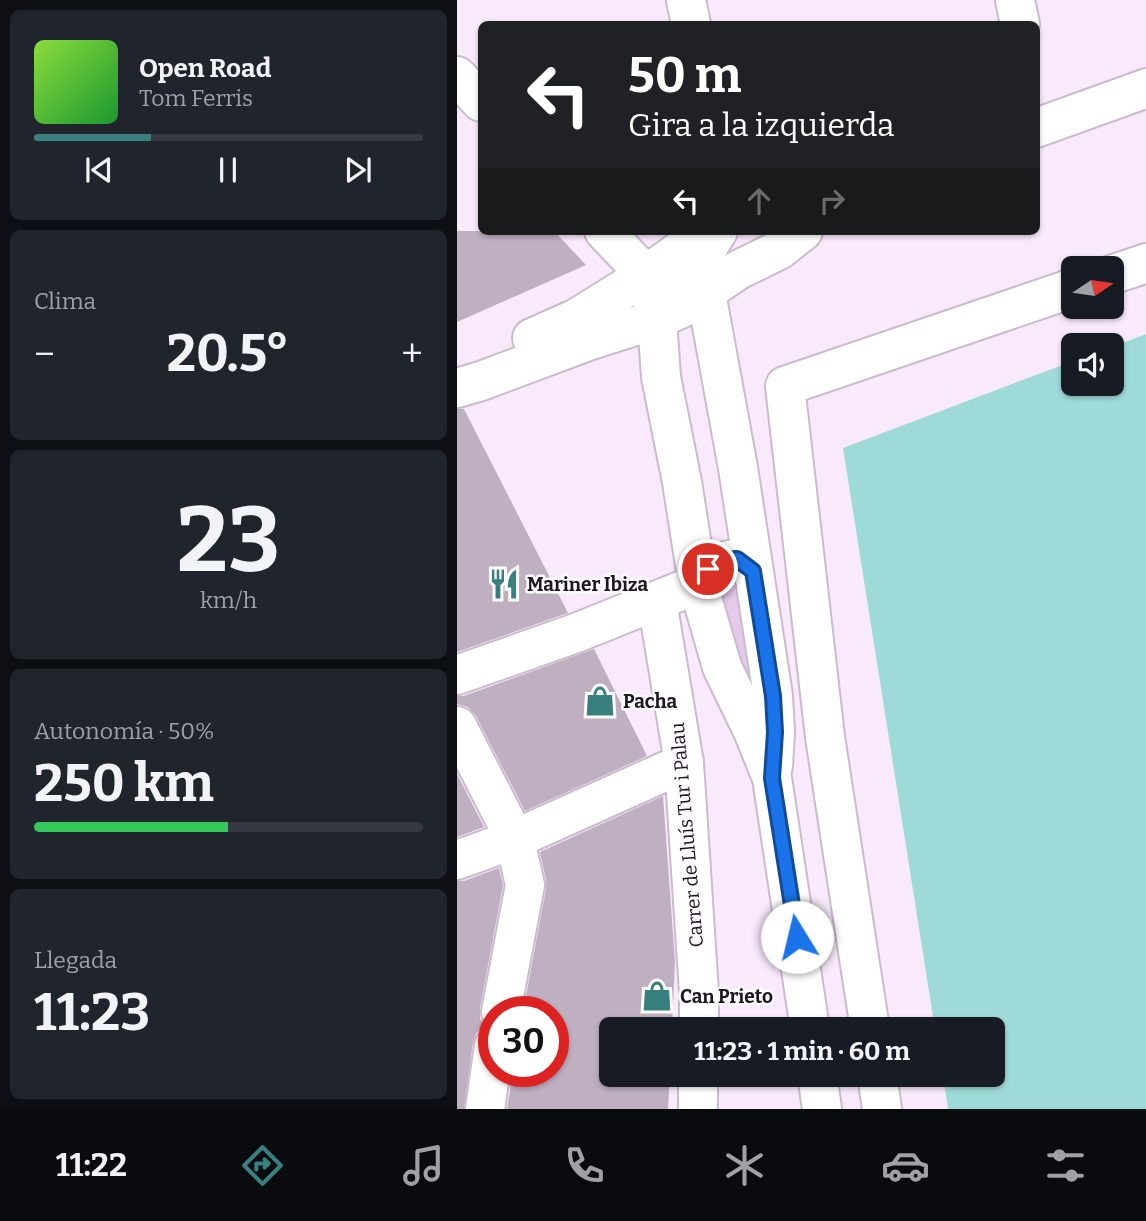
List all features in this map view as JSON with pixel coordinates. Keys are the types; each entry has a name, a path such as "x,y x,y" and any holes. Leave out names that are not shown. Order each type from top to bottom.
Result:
{"street":[{"path":"686,0 690,21"},
{"path":"1015,0 1020,21"},
{"path":"457,76 478,99"},
{"path":"1040,116 1146,88"},
{"path":"608,235 646,275 658,334 661,377 699,584 722,667 772,778"},
{"path":"457,375 473,365 577,318 703,235"},
{"path":"658,334 715,235"},
{"path":"457,387 481,381 588,341 658,334 682,308 788,237"},
{"path":"1124,271 1146,263"},
{"path":"868,1017 825,737 785,386 1061,292"},
{"path":"706,293 738,468 773,696 775,732 772,778 808,1017"},
{"path":"682,482 699,494 712,495 732,482 738,468"},
{"path":"457,675 699,584 708,569 723,560 737,559 753,571"},
{"name":"Carrer de Lluís Tur i Palau","path":"657,601 685,763 699,1017"},
{"path":"457,726 515,839 525,885 504,996"},
{"path":"457,860 515,839 685,763"},
{"path":"483,1087 485,1109"},
{"path":"698,1087 698,1109"},
{"path":"819,1087 822,1109"},
{"path":"879,1087 882,1109"}],"shaded area":[{"path":"1146,334 1146,1109 948,1109 945,1087 1005,1087 1005,1017 933,1017 843,448 1061,366 1061,396 1124,396 1124,342"},
{"path":"736,585 759,711 725,629 720,588"}],"building":[{"path":"457,231 478,231 478,235 558,235 586,265 457,322"},
{"path":"457,409 464,409 568,613 457,652"},
{"path":"594,649 647,756 525,811 476,716 468,707 457,704 457,696 464,696"},
{"path":"457,774 484,827 457,837"},
{"path":"663,796 675,962 673,1017 599,1017 599,1087 669,1087 668,1109 507,1109 510,1087 569,1087 569,996 526,996 546,889 540,852"},
{"path":"499,868 503,885 482,996 478,996 478,1031 473,1042 464,1109 457,1109 457,881"}],"place":[{"name":"Mariner Ibiza","path":"504,584"},
{"name":"Pacha","path":"600,701"},
{"name":"Can Prieto","path":"657,996"}],"route":[{"path":"708,569 723,560 737,559 753,571 773,696 775,732 772,778 797,937"}]}
